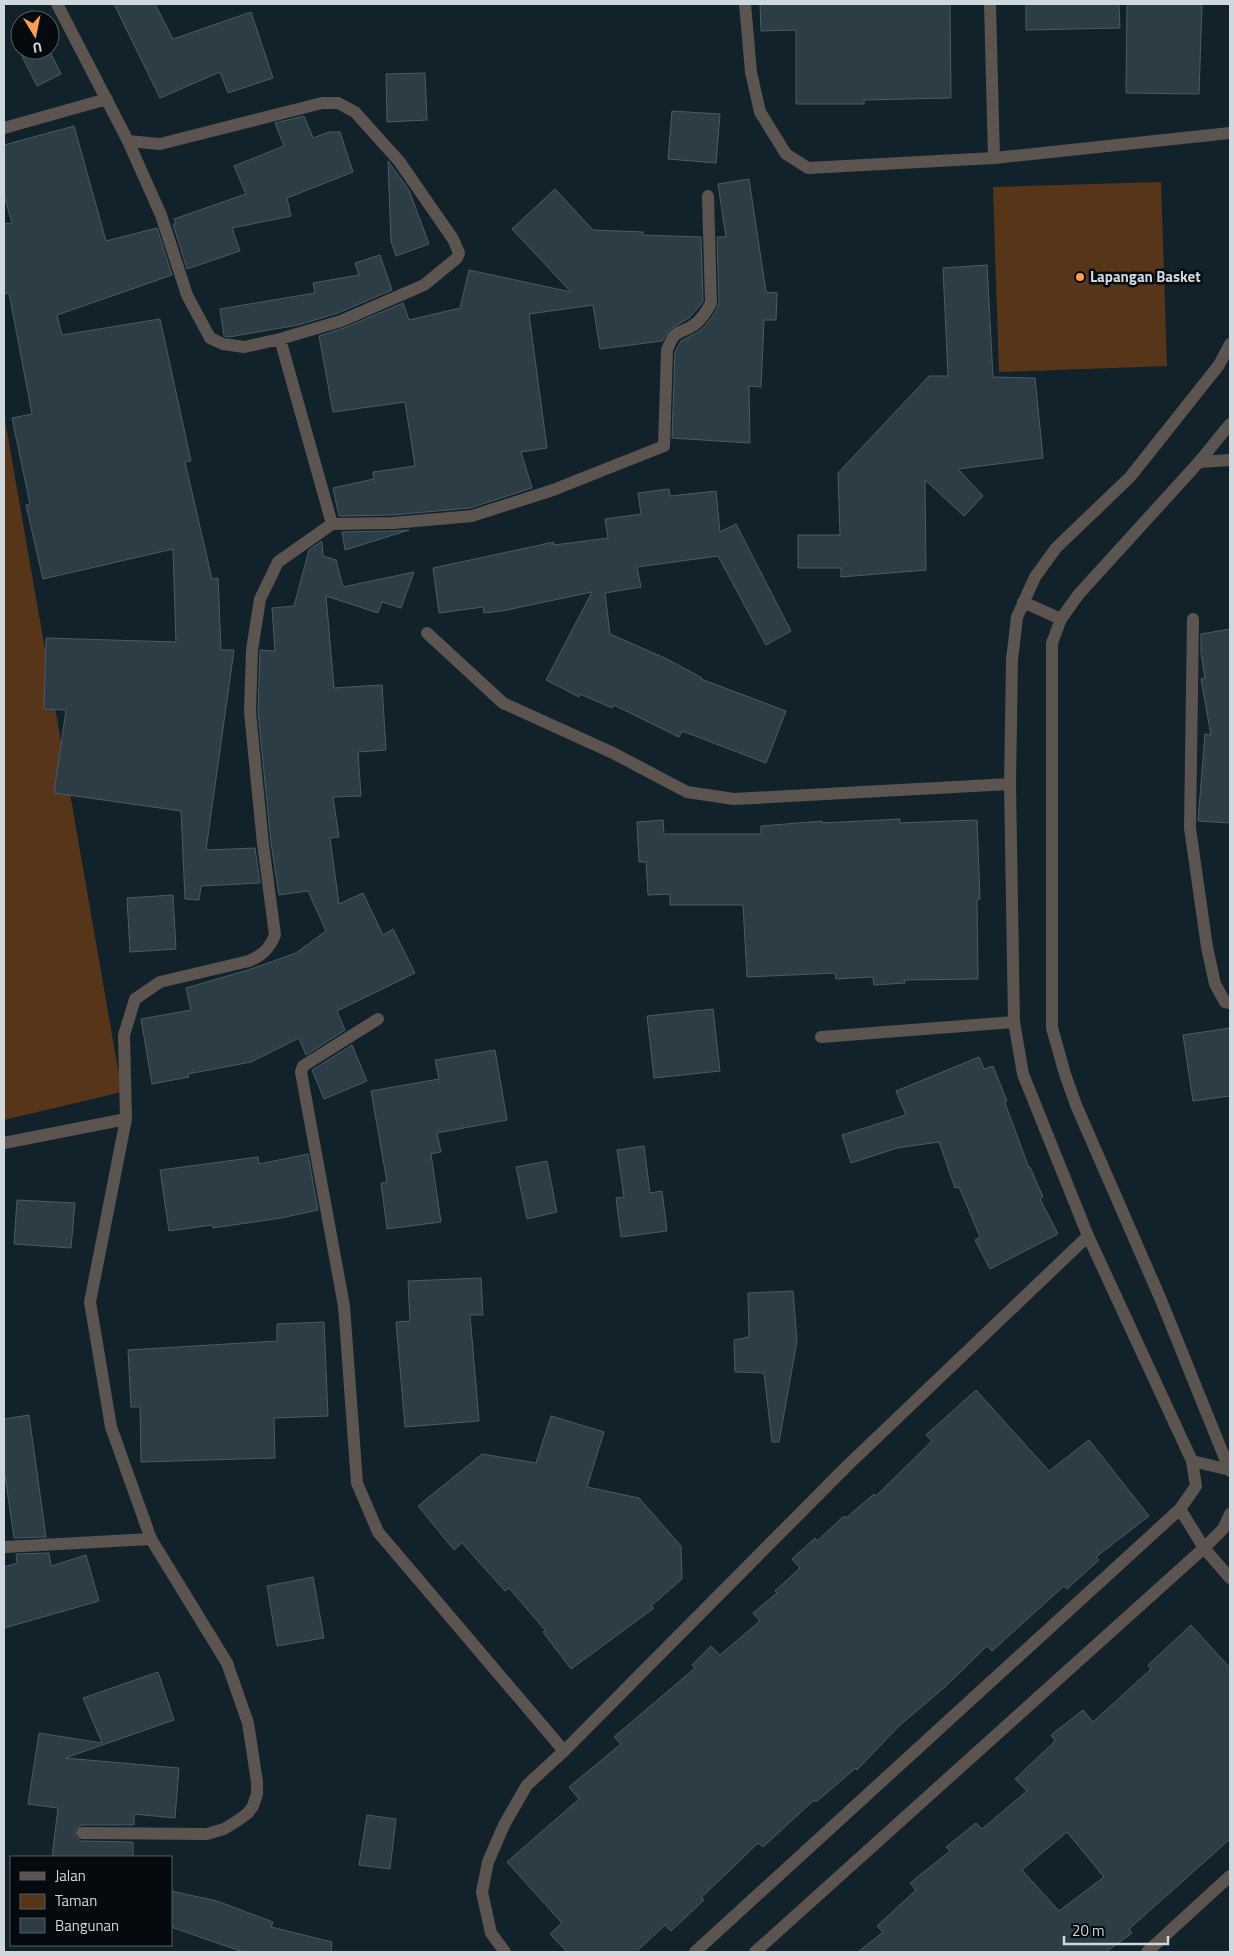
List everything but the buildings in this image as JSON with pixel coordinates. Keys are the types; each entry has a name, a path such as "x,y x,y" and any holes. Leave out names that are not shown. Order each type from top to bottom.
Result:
{"street":[{"path":"57,4 128,140 161,215 187,295 210,338 223,344 244,347 341,321 424,285 457,258 459,253 453,238 399,161 355,112 338,103 322,103 160,144 128,140"},
{"path":"745,4 751,72 760,112 786,154 808,168 994,158 1230,134"},
{"path":"990,4 994,158"},
{"path":"4,128 106,99"},
{"path":"82,1833 207,1834 224,1829 248,1813 258,1794 248,1723 227,1663 151,1539 111,1427 90,1302 126,1118 124,1035 135,999 160,982 249,961 262,955 270,946 275,935 263,844 250,712 252,650 260,599 278,562 332,524 393,523 472,516 553,490 664,446 667,350 672,338 679,331 694,325 705,315 711,303 708,196"},
{"path":"280,338 332,524"},
{"path":"695,1952 1180,1508 1196,1486 1192,1461 1088,1236 1023,1074 1014,1022 1010,784 1012,660 1017,617 1035,577 1056,548 1130,477 1219,365 1230,344"},
{"path":"1230,424 1199,462 1078,595 1061,619 1052,643 1052,1028 1076,1104 1161,1300 1230,1471"},
{"path":"1199,462 1230,460"},
{"path":"1024,602 1061,619"},
{"path":"1193,619 1190,828 1207,947 1213,975 1225,1002 1230,1002"},
{"path":"427,633 503,703 613,753 687,792 734,799 1010,784"},
{"path":"378,1019 303,1066 301,1072 344,1306 357,1483 378,1532 564,1750"},
{"path":"821,1037 1014,1022"},
{"path":"4,1143 126,1118"},
{"path":"505,1952 491,1933 482,1892 488,1862 504,1825 527,1785 848,1465 1088,1236"},
{"path":"1192,1461 1230,1471"},
{"path":"1180,1508 1204,1548 1230,1578"},
{"path":"755,1952 1204,1548 1223,1529 1230,1514"},
{"path":"4,1547 151,1539"},
{"path":"1147,1952 1230,1876"}],"green space":[{"name":"Lapangan Basket","path":"1161,182 1167,366 999,372 993,187"},
{"path":"4,414 122,1092 4,1120"}],"place":[{"name":"Lapangan Basket","path":"1080,277"}]}
